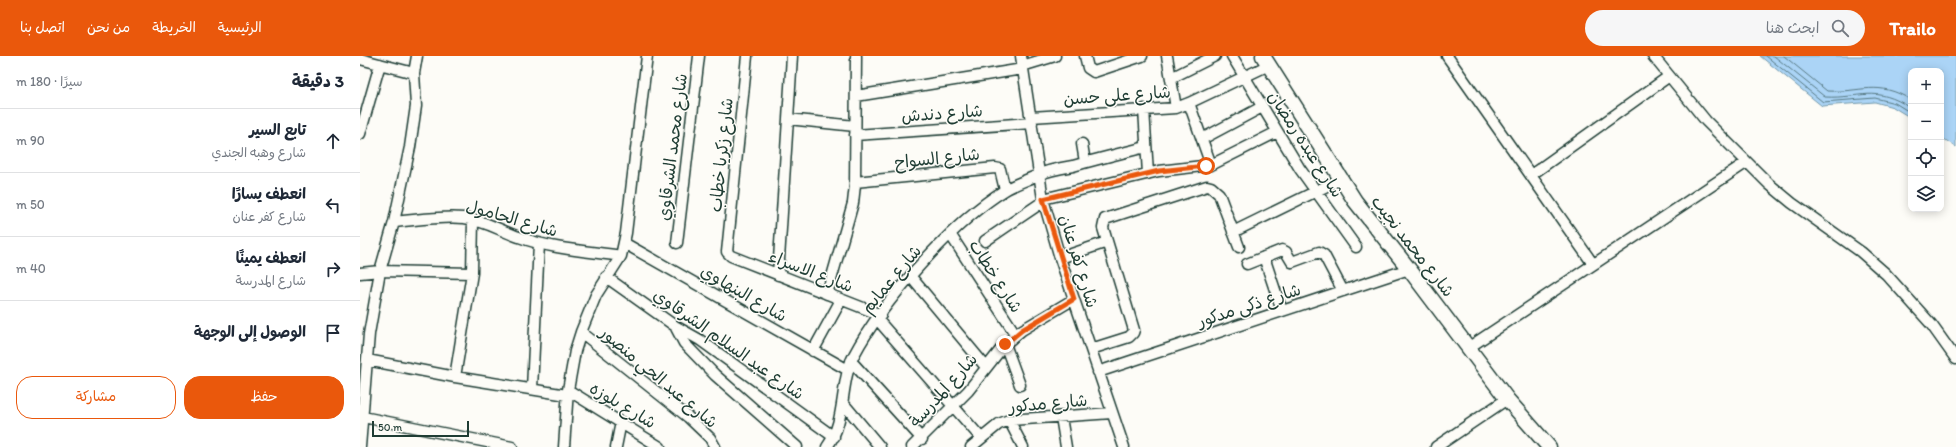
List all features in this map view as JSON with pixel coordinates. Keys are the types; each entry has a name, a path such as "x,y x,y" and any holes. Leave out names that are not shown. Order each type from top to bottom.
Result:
{"street":[{"path":"360,443 363,417 362,391 367,360 364,334 394,222 410,147 416,106 414,72 417,56"},
{"path":"564,447 568,393 575,351 591,307 606,277 621,256 624,243 630,208 647,56"},
{"name":"شارع محمد الشرقاوي","path":"677,243 699,56"},
{"name":"شارع زكريا خطاب","path":"731,256 727,252 747,56"},
{"path":"778,275 792,56"},
{"path":"827,294 853,203 855,182 856,56"},
{"path":"856,96 1022,64 1055,56"},
{"path":"1085,56 1088,68 1094,72 1142,56"},
{"path":"1167,56 1176,108"},
{"path":"1171,78 1215,56"},
{"name":"شارع عبده رمضان","path":"1232,56 1300,169 1356,247"},
{"path":"1447,56 1594,264"},
{"path":"1653,56 1668,77 1706,121 1780,194 1845,239 1886,274 1931,324 1956,359"},
{"path":"360,59 414,72"},
{"name":"شارع على حسن","path":"1031,120 1144,109 1160,110 1176,108 1244,77 1266,61"},
{"name":"شارع محمد نجيب","path":"1266,61 1355,201 1409,269 1506,399 1549,447"},
{"path":"360,134 380,64"},
{"name":"شارع كفر عنان","path":"1022,64 1044,200 1060,258 1124,447"},
{"path":"1531,175 1668,77"},
{"path":"1189,103 1211,166"},
{"path":"1202,139 1262,107"},
{"path":"1144,109 1148,174"},
{"name":"شارع دندش","path":"788,119 855,130 1031,120"},
{"path":"985,241 1044,200 1148,174 1211,166 1277,132"},
{"path":"1082,144 1085,162"},
{"name":"شارع عمايم","path":"827,447 834,437 843,402 849,366 879,317 911,277 950,234 984,205 1005,190 1040,174 1146,147"},
{"path":"1468,348 1747,162"},
{"name":"شارع السواح","path":"855,182 995,168 1000,169 1002,172 1005,190"},
{"path":"1233,232 1341,179"},
{"path":"1091,349 1129,337 1132,335 1134,330 1102,226 1105,219 1207,186 1211,187 1219,194 1239,247"},
{"name":"شارع الحامول","path":"394,222 448,218 473,220 519,238 559,248 621,256"},
{"path":"455,377 472,273 473,220"},
{"name":"شارع خطاب","path":"950,234 1016,335"},
{"path":"1060,258 1107,242"},
{"path":"532,390 539,243"},
{"name":"شارع البنهاوي","path":"624,243 813,351 849,366 922,438"},
{"path":"1246,264 1283,250 1286,252 1290,261 1293,262 1317,252 1322,253 1343,291"},
{"name":"شارع الاسراء","path":"731,256 827,294 879,317"},
{"path":"1264,257 1282,311"},
{"name":"شارع ذكى مدكور","path":"1098,372 1409,269"},
{"path":"360,273 380,271 472,273"},
{"name":"شارع عبد السلام الشرقاوي","path":"606,277 675,326 700,340 834,437"},
{"path":"911,277 986,367"},
{"name":"شارع المدرسة","path":"912,447 953,407 1005,344 1016,335 1074,299"},
{"path":"813,351 841,300"},
{"path":"879,317 953,407 981,438"},
{"path":"675,326 684,343 715,375 797,447"},
{"name":"شارع عبد الحي منصور","path":"581,332 688,417 710,438 715,447"},
{"path":"1005,344 1020,385"},
{"path":"367,360 532,390 568,393"},
{"name":"شارع بلوزه","path":"568,393 621,422 660,447"},
{"path":"1436,447 1506,399"},
{"path":"843,402 880,447"},
{"name":"شارع مدكور","path":"971,447 999,424 1009,420 1112,413"},
{"path":"363,417 512,447"},
{"path":"1062,417 1066,447"},
{"path":"1009,420 1023,447"},
{"path":"616,447 621,422"}],"water":[{"path":"1760,56 1956,56 1956,147 1944,139 1944,68 1908,68 1908,116 1893,107 1875,102 1822,106"}],"route":[{"path":"1005,344 1022,330 1074,299 1060,258 1043,199 1112,181 1159,171 1206,166"}]}
